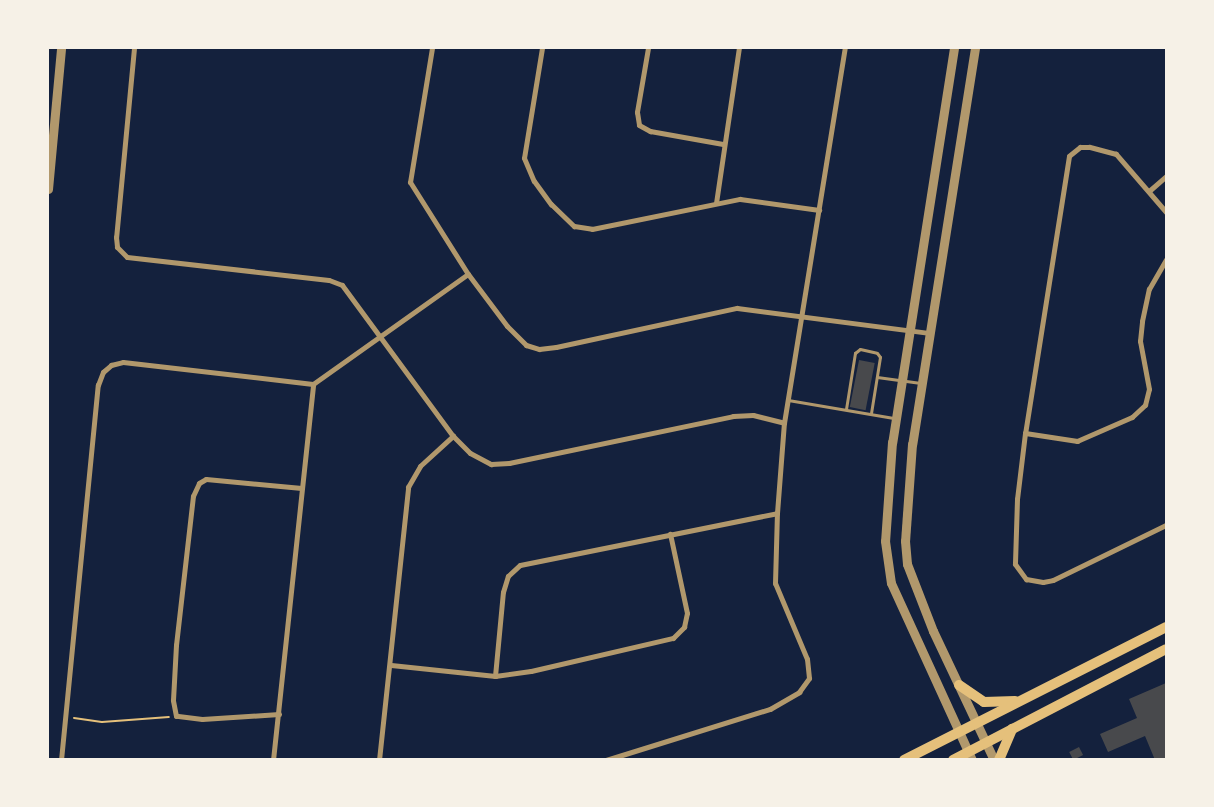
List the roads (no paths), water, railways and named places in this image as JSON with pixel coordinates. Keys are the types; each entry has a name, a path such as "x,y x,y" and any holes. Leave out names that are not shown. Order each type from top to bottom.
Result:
{"main road":[{"path":"904,760 959,734 977,723 1166,627"},
{"path":"953,760 970,755 986,742 1014,726 1166,649"},
{"path":"959,685 984,702 1004,703 1027,698"},
{"path":"999,760 1005,741 1014,726"}],"street":[{"path":"48,189 61,48"},
{"path":"134,48 116,237 120,252 135,260 334,281 349,291 453,436 476,457 499,464 733,416 753,415 784,422"},
{"path":"432,48 410,182 468,274 521,342 539,349 737,308 909,332 930,333"},
{"path":"542,48 524,158 534,181 564,219 578,228 592,228 740,199 819,210"},
{"path":"648,48 637,112 640,125 650,131 723,144"},
{"path":"716,203 723,144 739,48"},
{"path":"606,760 770,709 792,697 805,686 810,669 775,583 777,513 784,422 803,316 845,48"},
{"path":"954,48 896,418 888,485 886,564 891,582 970,755"},
{"path":"975,48 908,471 905,554 920,599 994,760"},
{"path":"1166,212 1149,191 1109,151 1080,147 1069,156 1025,433 1014,553 1018,572 1026,579 1042,582 1064,576 1166,525"},
{"path":"1149,191 1166,176"},
{"path":"1025,433 1077,441 1132,417 1145,405 1149,390 1140,341 1142,321 1149,289 1166,260"},
{"path":"61,760 98,385 103,372 111,365 123,362 313,384 468,274"},
{"path":"273,760 313,384"},
{"path":"379,760 391,665 408,487 420,466 453,436"},
{"path":"279,714 202,719 176,716 174,666 196,487 206,479 302,488"},
{"path":"495,676 502,592 514,570 530,562 777,513"},
{"path":"391,665 495,676 531,671 673,638 684,627 687,613 670,534"}],"lane":[{"path":"846,409 857,350 879,354 871,414"},
{"path":"877,377 922,383"},
{"path":"788,400 896,418"}]}
